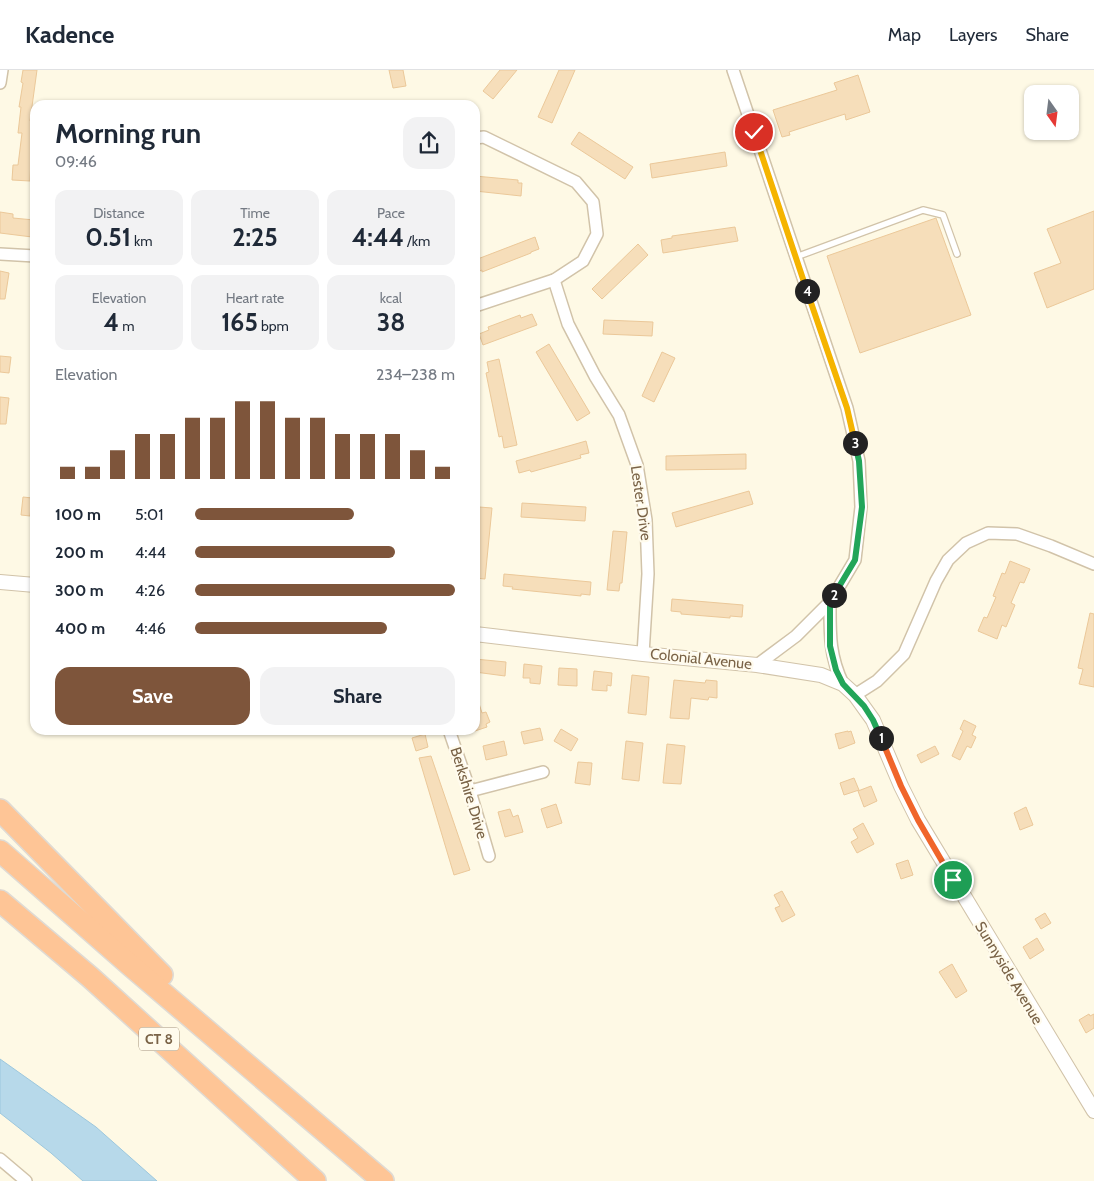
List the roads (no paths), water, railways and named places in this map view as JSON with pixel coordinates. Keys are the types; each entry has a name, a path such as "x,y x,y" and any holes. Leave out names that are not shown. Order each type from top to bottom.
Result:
{"highway":[{"path":"0,810 142,956 300,1109"},
{"name":"CT 8","path":"0,851 130,965 384,1181"},
{"name":"CT 8","path":"0,901 90,977 315,1181"}],"street":[{"path":"0,84 2,70"},
{"path":"733,70 847,408 859,461 862,507 855,560 830,602 796,636 757,665"},
{"path":"480,137 484,137 576,182 593,202 597,234 583,261 554,280 480,304"},
{"path":"0,254 30,256"},
{"name":"Lester Drive","path":"554,280 568,324 595,376 619,415 637,465 646,520 648,566 643,654"},
{"path":"855,695 877,680 904,654 936,581 948,560 966,543 988,533 1017,534 1094,564"},
{"path":"0,582 30,585"},
{"path":"830,602 830,646 836,670 843,684"},
{"name":"Colonial Avenue","path":"480,635 643,654 757,665 821,676 843,684 855,695 873,720 888,752"},
{"name":"Berkshire Drive","path":"452,735 489,856"},
{"name":"Sunnyside Avenue","path":"888,752 901,786 935,849 1094,1111"},
{"path":"470,791 544,772"},
{"path":"0,1159 26,1181"}],"lane":[{"path":"796,258 923,210 943,215 957,254"}],"water":[{"path":"0,1059 96,1127 157,1181 83,1181 0,1113"}]}
